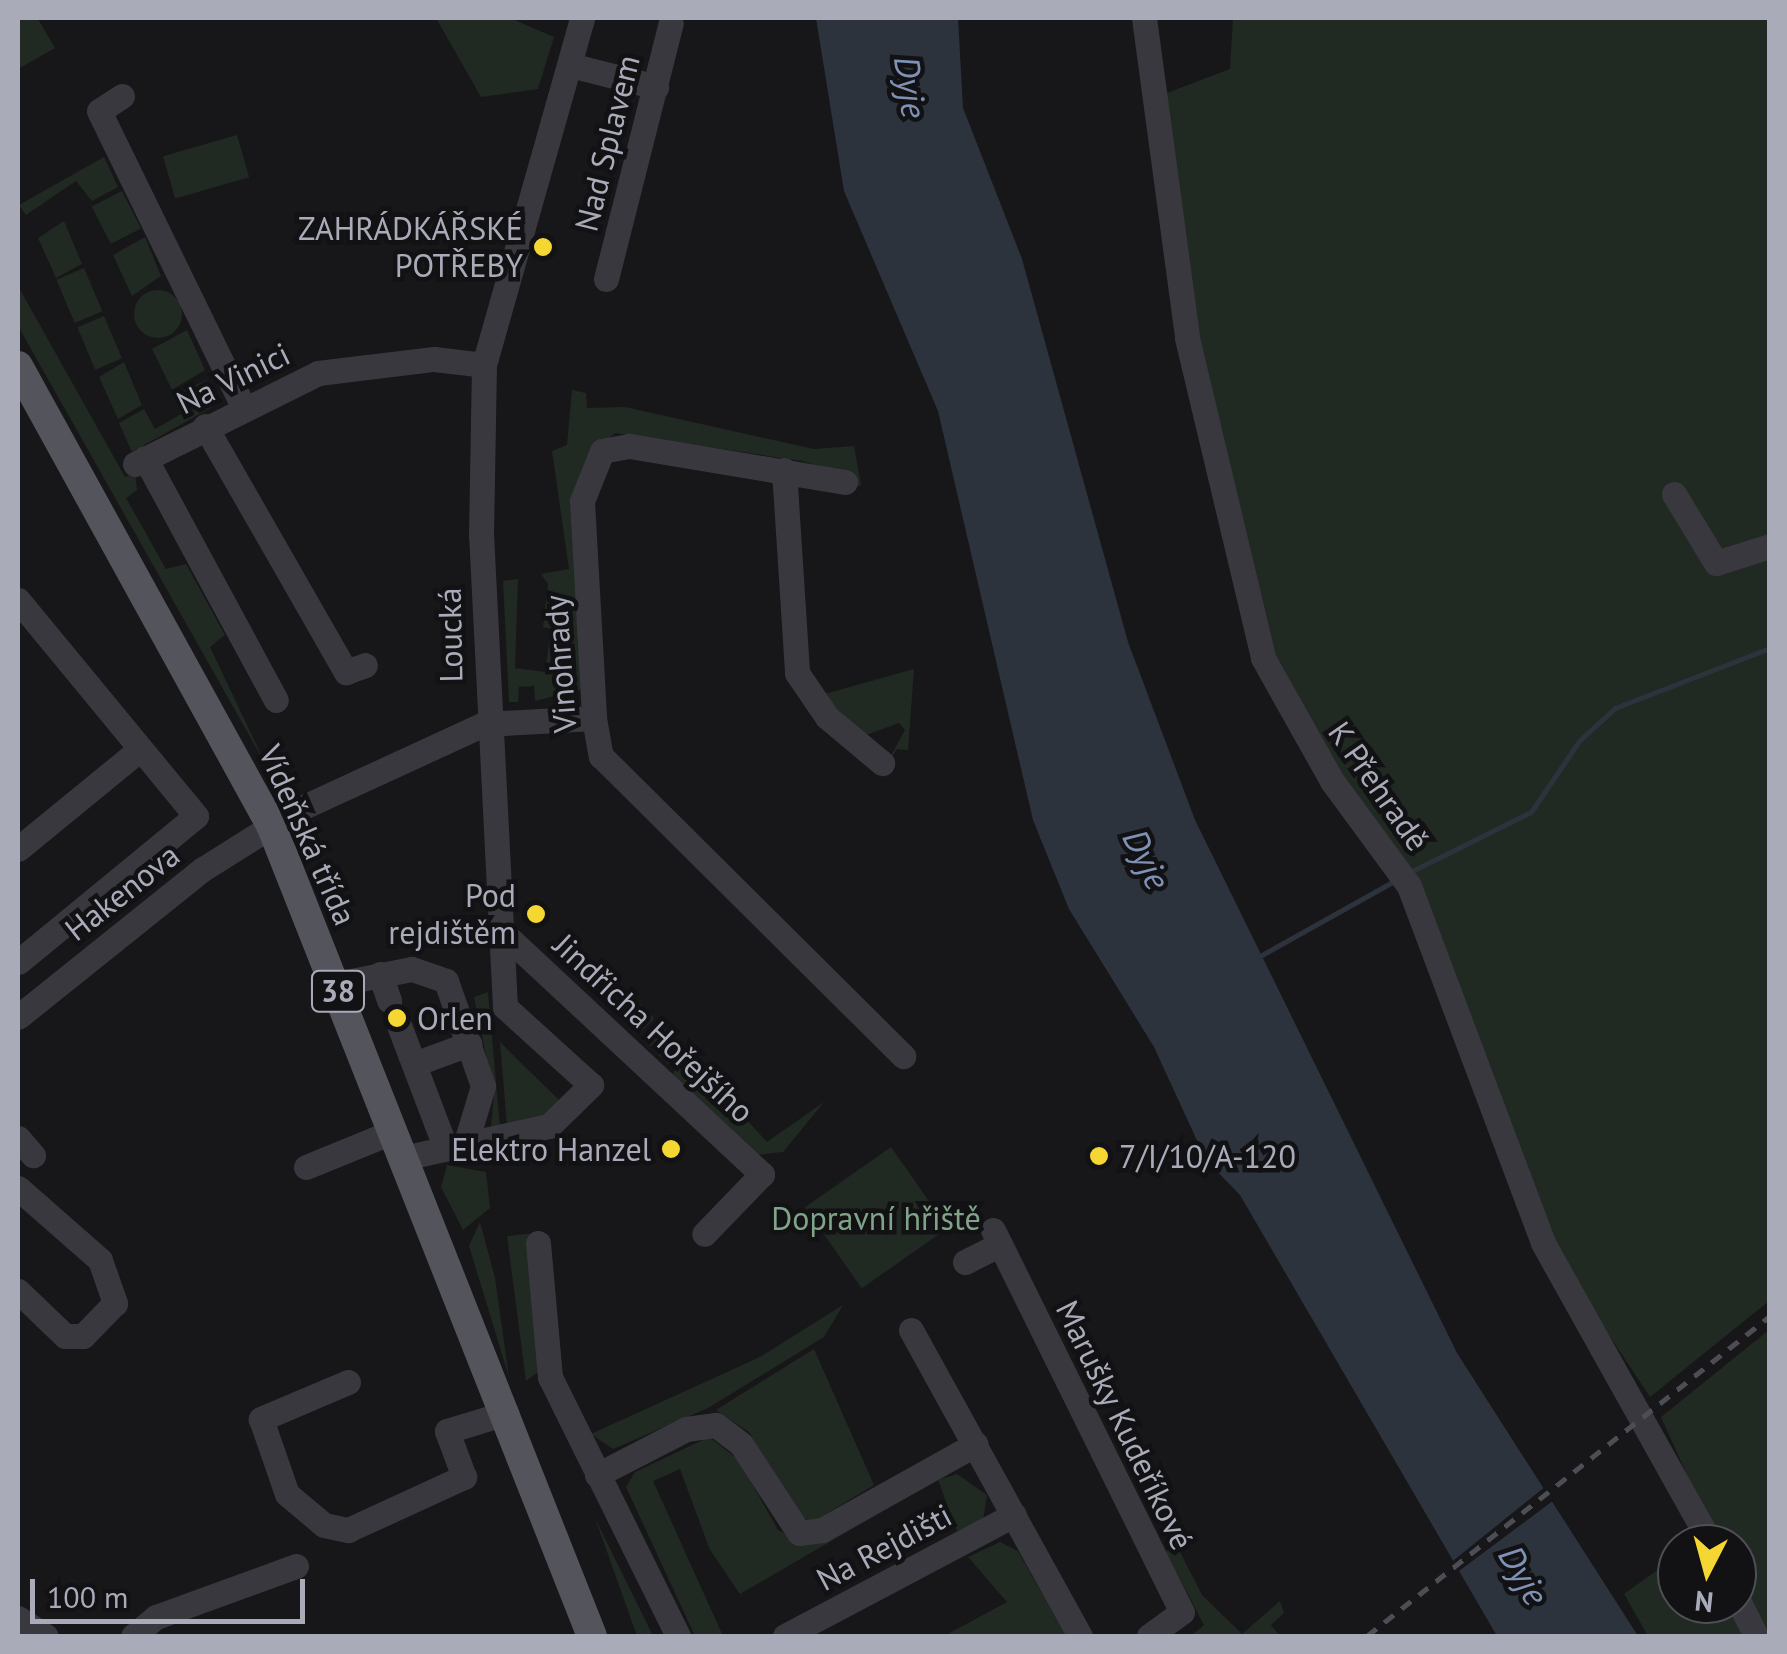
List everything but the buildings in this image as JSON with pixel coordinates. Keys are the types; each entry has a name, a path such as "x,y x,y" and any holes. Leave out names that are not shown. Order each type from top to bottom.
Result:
{"main road":[{"name":"Vídeňská třída","path":"18,366 271,825 592,1636"}],"street":[{"name":"Loucká","path":"306,1167 399,1144 456,1142 549,1126 591,1085 505,1007 484,724 484,365 582,18"},
{"name":"K Přehradě","path":"1144,18 1187,338 1264,658 1332,780 1409,886 1543,1242 1700,1524"},
{"name":"Nad Splavem","path":"606,279 671,23"},
{"path":"570,65 656,88"},
{"path":"122,96 99,111 244,408"},
{"name":"Na Vinici","path":"140,461 318,373 434,358 484,365"},
{"path":"205,426 346,672 365,665"},
{"name":"Vinohrady","path":"845,482 629,446 596,460 582,501 594,718 600,756 903,1056"},
{"name":"Vídeňská třída","path":"140,461 276,700"},
{"path":"784,470 797,673 827,717 882,763"},
{"path":"1674,494 1716,563 1770,546"},
{"path":"18,600 196,816 18,962"},
{"path":"484,724 594,718"},
{"name":"Hakenova","path":"18,1017 271,825 484,724"},
{"path":"18,849 140,749"},
{"name":"Jindřicha Hořejšího","path":"501,931 762,1174 704,1234"},
{"path":"336,984 419,969 446,982 482,1086 456,1142"},
{"path":"380,974 389,1000"},
{"path":"400,1028 414,1064 456,1142"},
{"path":"414,1064 470,1044"},
{"path":"18,1188 100,1260 115,1303 83,1336 65,1336 18,1291"},
{"name":"Marušky Kudeříkové","path":"965,1262 996,1238 1182,1612 1150,1636"},
{"path":"538,1243 547,1366 678,1636"},
{"path":"911,1330 1080,1636"},
{"path":"348,1382 261,1419 288,1494 324,1526 348,1530 464,1478 447,1431 506,1413"},
{"path":"597,1475 686,1428 716,1424 741,1444 799,1533 822,1530 976,1444"},
{"name":"Na Rejdišti","path":"785,1636 1014,1514"},
{"path":"133,1636 156,1616 296,1566"},
{"path":"18,1618 46,1636"}],"green space":[{"path":"18,18 38,19 55,48 18,69"},
{"path":"436,18 510,18 554,37 538,89 481,97"},
{"path":"1233,18 1769,18 1769,1301 1650,1397 1566,1270 1413,875 1320,750 1279,673 1217,468 1159,96 1230,69"},
{"path":"237,135 249,177 175,199 163,156"},
{"path":"104,157 118,187 92,201 76,181 26,215 19,205"},
{"path":"122,191 141,228 111,244 92,206"},
{"path":"64,221 82,264 56,278 38,238"},
{"path":"145,237 161,276 132,296 113,255"},
{"path":"84,268 102,311 75,323 56,280"},
{"path":"18,286 125,477 135,473 137,490 126,498 166,569 186,564 225,635 210,647 266,765 18,326"},
{"path":"158,290 175,297 182,314 175,331 158,338 141,331 134,314 141,297"},
{"path":"104,316 122,358 95,370 77,327"},
{"path":"187,330 205,370 172,390 152,349"},
{"path":"124,362 142,405 118,419 99,377"},
{"path":"209,379 187,395 193,409 214,389 212,407 132,452 119,423 144,409 155,429 181,414 172,396"},
{"path":"572,390 586,393 587,408 625,407 814,449 854,446 861,485 844,490 822,467 802,461 615,433 593,452 582,689 535,701 534,686 519,687 518,702 509,702 503,581 518,579 515,668 545,672 551,629 543,627 548,584 541,574 569,569 552,451 567,445"},
{"path":"914,669 908,750 897,749 881,774 905,730 899,723 866,735 821,695"},
{"path":"626,990 654,1018 637,1035 609,1007"},
{"path":"488,992 500,1127 491,1128 494,1094 474,997"},
{"path":"657,1021 767,1142 824,1102 783,1152 755,1155 672,1075 684,1056 668,1064 643,1040"},
{"path":"500,1042 564,1105 554,1116 507,1126"},
{"name":"Dopravní hřiště","path":"891,1147 948,1228 862,1288 805,1207"},
{"path":"447,1165 486,1172 490,1208 463,1230 441,1187"},
{"path":"480,1222 495,1278 509,1377 469,1246"},
{"path":"544,1232 541,1370 526,1381 507,1236"},
{"path":"843,1305 824,1337 708,1408 613,1449 591,1434 760,1357"},
{"path":"1769,1330 1769,1636 1763,1636 1757,1624 1757,1524 1709,1524 1661,1417"},
{"path":"814,1349 874,1485 811,1523 788,1506 750,1433 716,1410"},
{"path":"709,1437 738,1459 778,1530 807,1544 938,1479 740,1594 710,1550 680,1469 653,1481 723,1636 695,1636 626,1487 635,1472"},
{"path":"957,1474 987,1495 983,1521 957,1531 938,1480"},
{"path":"595,1518 653,1636 637,1636"},
{"path":"1000,1542 1018,1551 1066,1636 944,1636 1007,1602 968,1557"},
{"path":"1175,1542 1202,1595 1242,1634 1280,1601 1284,1613 1271,1625 1280,1636 1191,1636 1204,1625 1166,1552"},
{"path":"1657,1570 1657,1624 1742,1624 1748,1636 1648,1636 1624,1594"}],"water":[{"name":"Dyje","path":"816,18 958,18 963,108 1022,259 1128,642 1195,820 1457,1353 1638,1636 1497,1636 1240,1195 1206,1160 1154,1047 1069,909 1033,820 938,411 844,191"}],"pier":[{"path":"1546,1486 1554,1500 1455,1574 1449,1564"}],"waterway":[{"path":"1410,872 1531,812 1579,741 1615,708 1770,648"},
{"path":"1251,961 1394,881"}],"railway":[{"path":"1367,1636 1770,1316"}],"place":[{"name":"ZAHRÁDKÁŘSKÉ POTŘEBY","path":"543,247"},
{"name":"Pod rejdištěm","path":"536,914"},
{"name":"Orlen","path":"397,1018"},
{"name":"Elektro Hanzel","path":"671,1149"},
{"name":"7/I/10/A-120","path":"1099,1156"}]}
